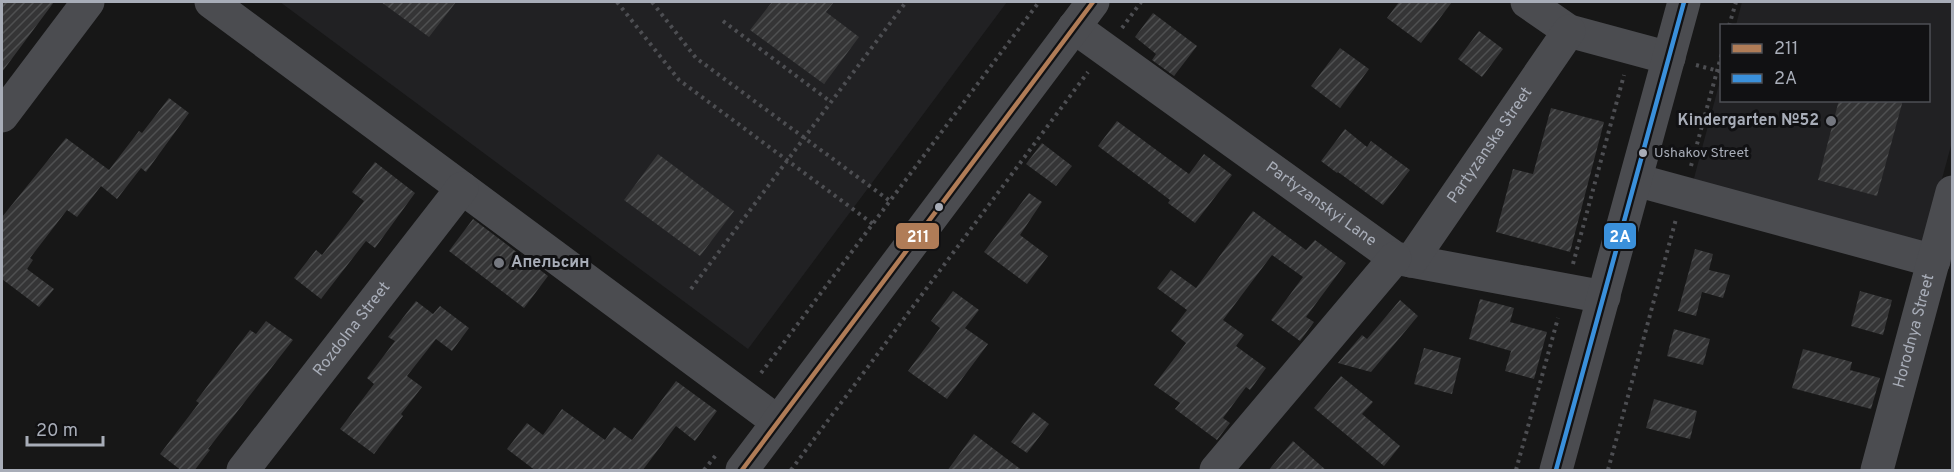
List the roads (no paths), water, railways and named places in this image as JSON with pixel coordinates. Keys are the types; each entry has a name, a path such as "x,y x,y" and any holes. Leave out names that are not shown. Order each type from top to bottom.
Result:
{"street":[{"path":"2,116 88,2"},
{"path":"211,2 778,422"},
{"path":"1527,2 1569,31 1669,58"},
{"path":"1556,471 1684,2"},
{"path":"729,462 778,422 1084,14"},
{"name":"Partyzanskyi Lane","path":"1084,14 1106,50 1403,260 1604,297"},
{"name":"Partyzanska Street","path":"1216,471 1403,260 1569,31"},
{"path":"1636,180 1934,261"},
{"name":"Rozdolna Street","path":"243,471 462,188"},
{"name":"Horodnya Street","path":"1877,471 1953,192"}],"place":[{"name":"Kindergarten №52","path":"1831,121"},
{"name":"Ushakov Street","path":"1643,153"},
{"name":"Апельсин","path":"499,263"}]}
